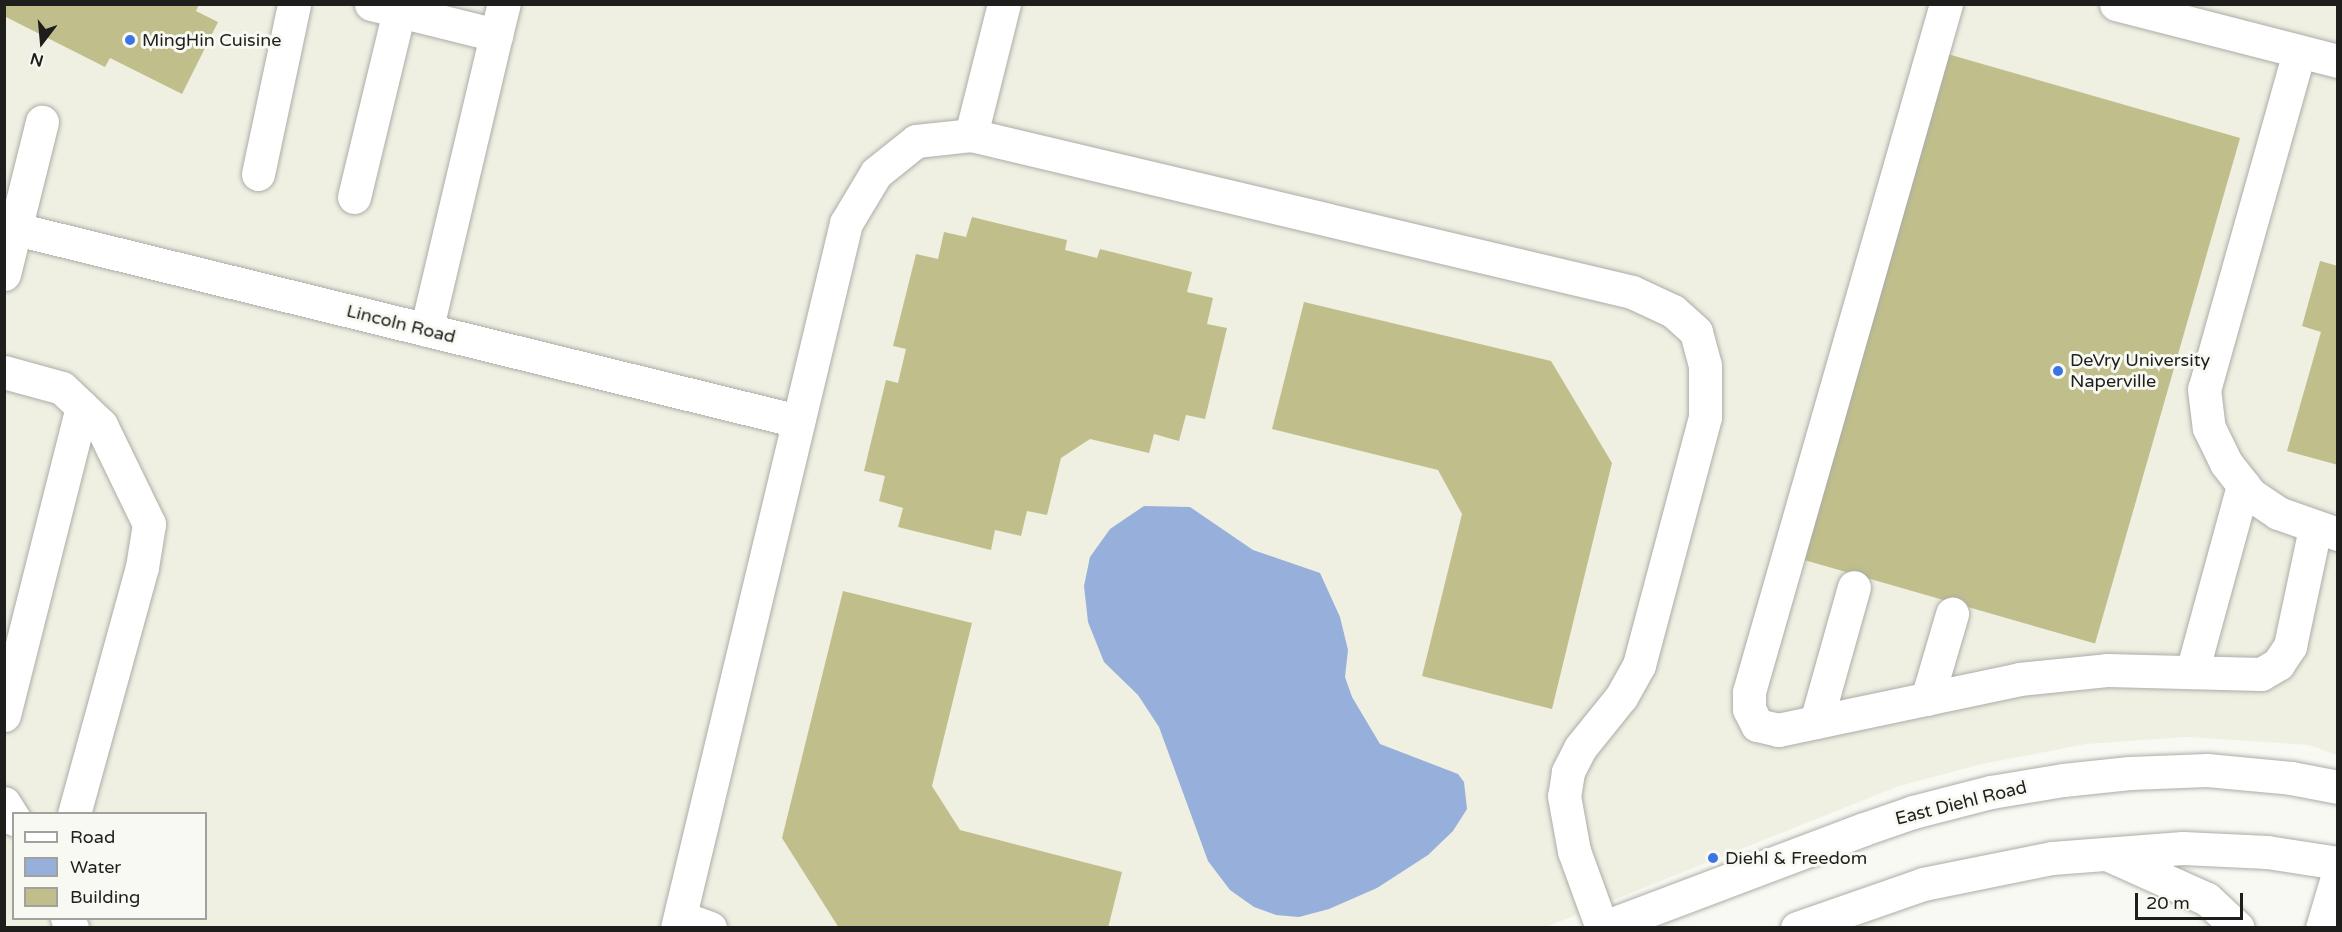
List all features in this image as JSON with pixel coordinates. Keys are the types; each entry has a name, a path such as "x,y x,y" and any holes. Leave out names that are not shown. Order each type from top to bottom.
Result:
{"street":[{"path":"258,174 294,4"},
{"path":"971,135 1004,4"},
{"path":"1946,4 1749,692 1749,709 1757,725 1778,730 2019,678 2107,670 2261,674 2278,664 2290,646 2326,531 2278,513 2250,494 2226,463 2209,428 2204,389 2299,52"},
{"path":"2116,4 2337,61"},
{"path":"354,197 385,8 500,20 426,330"},
{"path":"4,274 10,228 42,122"},
{"path":"689,924 798,421 846,223 876,173 916,141 971,135 1632,292 1673,311 1696,332 1705,365 1705,417 1639,665 1621,697 1580,748 1568,772 1564,796 1574,851 1602,927"},
{"name":"Lincoln Road","path":"10,228 798,421"},
{"path":"4,372 62,388 101,425 149,524 142,567 74,812"},
{"path":"4,714 82,407"},
{"path":"2192,672 2243,485"},
{"path":"1816,722 1854,587"},
{"path":"1927,699 1952,614"},
{"name":"East Diehl Road","path":"1602,927 1912,812 1991,792 2063,780 2130,773 2207,770 2291,778 2337,787"},
{"path":"4,803 12,816"},
{"path":"1797,927 1923,884 2052,858 2183,848 2267,852 2337,863"},
{"path":"2105,854 2207,899 2238,927"},
{"path":"2322,927 2337,874"}],"shaded area":[{"path":"5,5 2337,5 2337,755 2309,745 2187,737 2086,744 1982,764 1899,786 1546,927 5,928"}],"water":[{"path":"1144,506 1190,507 1253,550 1320,573 1340,617 1348,650 1345,677 1352,697 1380,744 1458,774 1464,782 1467,809 1453,831 1428,855 1377,888 1329,909 1299,917 1276,915 1254,907 1230,890 1208,861 1159,727 1138,695 1104,662 1088,622 1084,586 1090,557 1110,529"}],"building":[{"name":"MingHin Cuisine","path":"4,4 199,4 196,11 218,22 182,94 110,58 105,67 4,16"},
{"path":"1944,53 2240,138 2095,644 1799,559"},
{"path":"972,217 1067,240 1065,250 1097,258 1100,249 1192,272 1187,292 1213,298 1207,324 1227,328 1205,419 1186,415 1179,441 1154,434 1149,453 1090,439 1061,458 1047,515 1027,511 1021,536 995,530 991,550 898,527 903,508 879,501 885,476 864,471 886,380 898,383 906,349 893,346 916,254 938,259 944,232 966,237"},
{"path":"2320,261 2338,266 2338,465 2287,451 2321,332 2302,326"},
{"path":"1304,302 1551,361 1612,463 1552,709 1422,676 1462,514 1438,470 1272,429"},
{"path":"843,591 972,623 932,786 960,830 1122,872 1108,928 839,928 782,838"}],"place":[{"name":"MingHin Cuisine","path":"130,40"},
{"name":"DeVry University Naperville","path":"2058,371"},
{"name":"Diehl & Freedom","path":"1713,858"}]}
